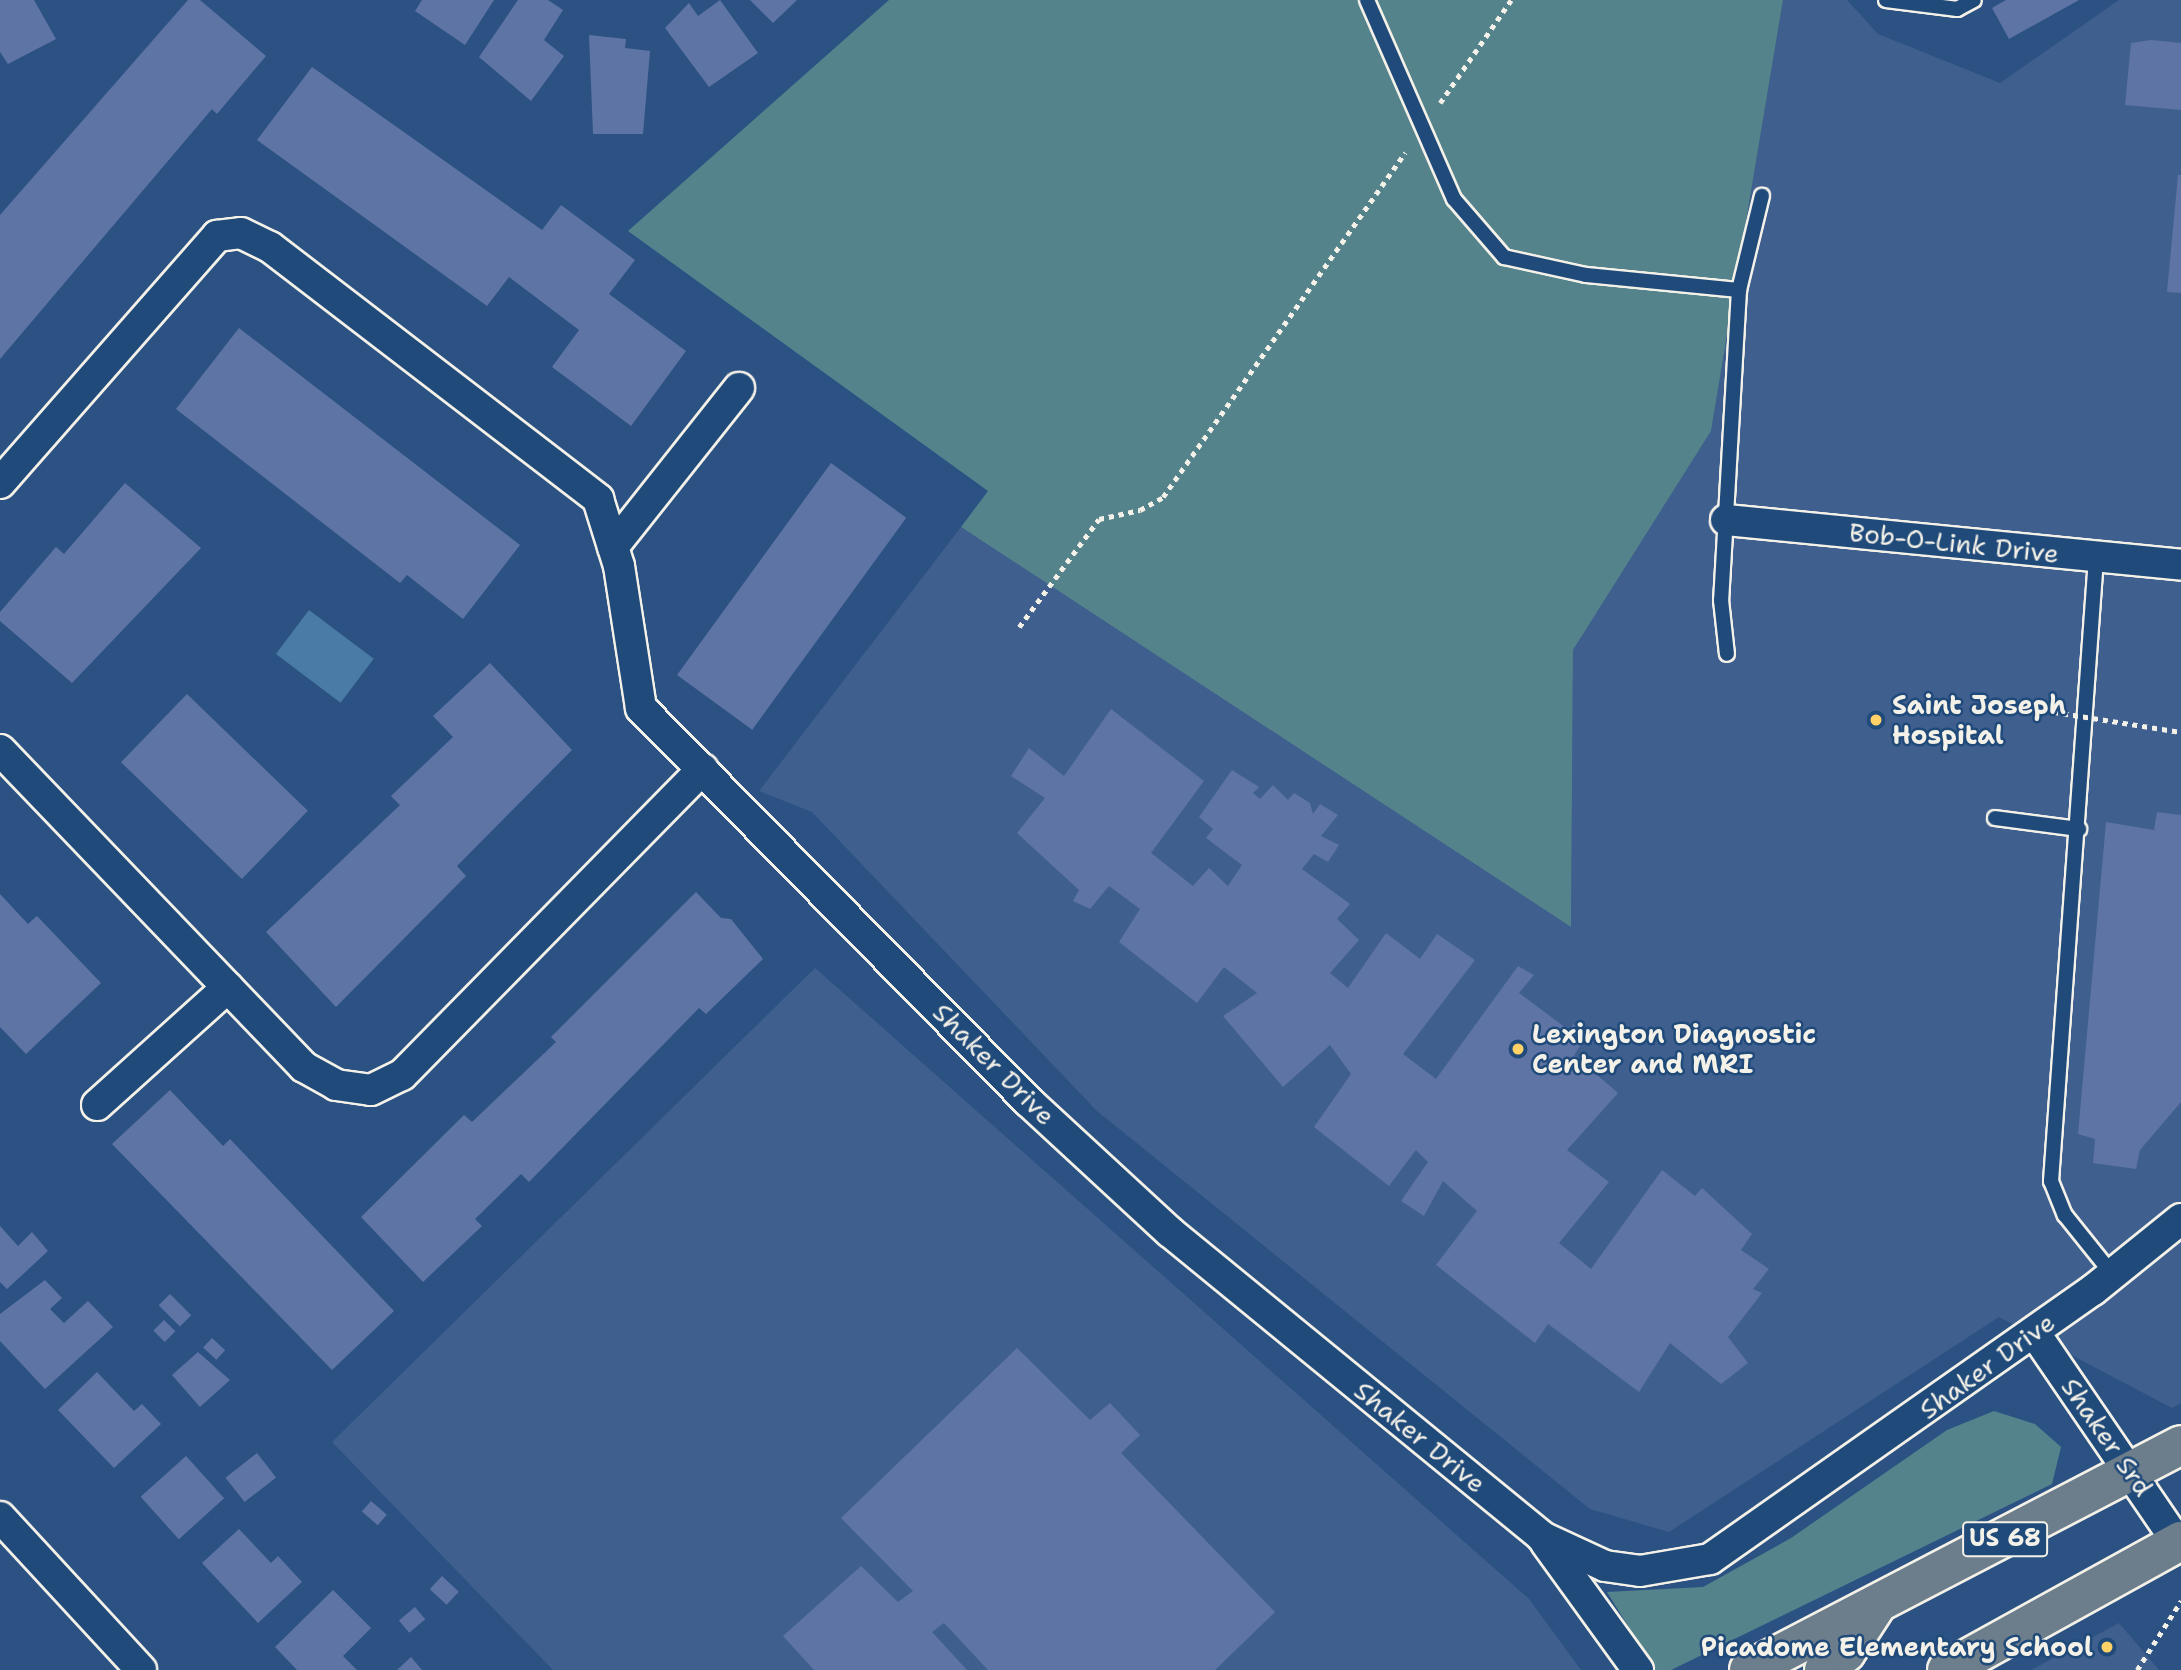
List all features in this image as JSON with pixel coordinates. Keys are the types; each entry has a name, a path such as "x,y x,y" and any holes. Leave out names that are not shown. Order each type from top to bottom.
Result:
{"main road":[{"name":"US 68","path":"1749,1670 2181,1445"},
{"path":"1947,1670 2180,1542"},
{"path":"1824,1670 1846,1652 1877,1604"}],"street":[{"name":"Shaker Drive","path":"0,483 217,236 241,233 270,247 598,499 613,547 641,708 1029,1102 1170,1232 1542,1537 1605,1566 1640,1571 1710,1559 2113,1275 2181,1219"},
{"path":"613,547 739,388"},
{"name":"Bob-O-Link Drive","path":"1726,520 2181,565"},
{"path":"0,750 304,1067 336,1086 371,1090 402,1075 703,769"},
{"path":"97,1105 228,987"},
{"name":"Shaker Srd","path":"2034,1332 2180,1542"},
{"path":"0,1517 141,1670"},
{"path":"1542,1537 1637,1670"}],"lane":[{"path":"1367,0 1454,200 1504,257 1586,275 1739,290"},
{"path":"1886,0 1957,9 1973,0"},
{"path":"1727,654 1721,600 1739,290 1762,196"},
{"path":"2096,558 2079,829 2051,1181 2065,1215 2113,1275"},
{"path":"1995,818 2079,829"}],"path":[{"path":"1018,626 1099,519 1140,510 1163,497 1511,0"},
{"path":"2004,704 2181,732"},
{"path":"2137,1670 2181,1601"}],"shaded area":[{"name":"Saint Joseph Hospital","path":"1783,0 1847,0 1878,34 2000,83 2119,0 2181,0 2181,1403 2172,1408 1999,1317 1669,1532 1590,1509 1097,1111 812,812 759,791 961,527 1571,927 1573,650 1711,431"},
{"path":"309,610 374,659 341,703 276,654"},
{"path":"815,968 1529,1599 1581,1670 553,1670 332,1442"},
{"name":"Picadome Elementary School","path":"2119,1623 2159,1670 2031,1670"}],"green space":[{"path":"889,0 1783,0 1711,431 1573,650 1571,927 961,527 988,491 628,231"},
{"path":"1994,1411 2035,1424 2061,1447 2052,1484 1671,1670 1655,1670 1607,1592 1703,1587 1791,1538 1947,1430"}],"building":[{"path":"0,0 34,0 56,39 8,64 0,52"},
{"path":"188,0 200,0 266,56 217,114 212,109 0,359 0,215"},
{"path":"422,0 494,0 465,45 415,11"},
{"path":"518,0 548,0 563,10 544,40 564,56 531,101 479,57"},
{"path":"720,0 758,53 709,87 665,28 689,3 698,16"},
{"path":"750,0 797,0 773,23"},
{"path":"2006,0 2079,0 2009,39 1992,8"},
{"path":"589,35 626,39 625,48 650,51 643,134 593,134"},
{"path":"2151,40 2181,43 2181,110 2125,105 2131,43"},
{"path":"312,67 542,230 561,205 635,260 609,294 686,351 631,426 552,367 579,330 509,277 487,306 257,140"},
{"path":"2178,175 2181,175 2181,293 2167,292"},
{"path":"239,328 520,545 463,619 407,575 400,583 176,409"},
{"path":"831,463 906,518 752,730 677,675"},
{"path":"125,483 201,548 72,683 0,621 0,612 56,547 64,554"},
{"path":"490,663 572,750 457,866 466,876 336,1007 266,932 400,805 391,796 453,737 433,716"},
{"path":"187,694 308,811 242,879 121,762"},
{"name":"Lexington Diagnostic Center and MRI","path":"1111,709 1204,781 1151,853 1193,886 1209,868 1228,886 1242,865 1206,838 1213,829 1199,817 1232,770 1259,787 1253,793 1260,799 1273,785 1288,800 1294,793 1310,803 1313,814 1320,804 1338,815 1321,836 1339,845 1328,862 1314,854 1302,869 1350,904 1337,919 1359,940 1330,973 1348,988 1386,933 1420,959 1437,934 1475,960 1403,1054 1436,1079 1518,966 1534,975 1519,993 1570,1031 1573,1024 1588,1034 1574,1055 1618,1093 1567,1150 1609,1182 1559,1243 1591,1269 1662,1170 1695,1196 1702,1188 1752,1234 1741,1250 1769,1269 1753,1289 1762,1293 1728,1337 1748,1363 1721,1384 1670,1343 1639,1392 1548,1324 1535,1343 1436,1265 1477,1211 1443,1181 1424,1216 1401,1201 1428,1162 1416,1150 1389,1186 1314,1127 1351,1074 1330,1045 1283,1087 1223,1016 1257,993 1224,967 1197,1003 1119,942 1140,909 1109,886 1090,909 1073,901 1079,890 1017,833 1045,798 1011,776 1029,748 1064,776"},
{"path":"2157,812 2181,815 2181,1102 2140,1150 2136,1169 2093,1163 2095,1139 2078,1134 2106,822 2154,830"},
{"path":"696,892 721,918 731,919 763,959 706,1014 699,1008 529,1182 521,1174 475,1219 482,1226 423,1282 361,1217 464,1115 472,1122 556,1042 551,1037"},
{"path":"0,894 28,924 37,916 101,983 26,1054 0,1027"},
{"path":"170,1090 223,1146 230,1139 394,1311 332,1370 112,1144"},
{"path":"0,1226 18,1246 32,1232 48,1251 7,1289 0,1282"},
{"path":"45,1280 62,1298 50,1309 64,1323 88,1301 113,1327 45,1389 0,1341 0,1314"},
{"path":"170,1294 191,1315 180,1327 159,1305"},
{"path":"164,1320 175,1331 165,1342 153,1331"},
{"path":"212,1338 225,1350 216,1360 203,1348"},
{"path":"1017,1348 1090,1420 1110,1403 1140,1435 1121,1453 1275,1612 1215,1670 988,1670 944,1623 932,1632 967,1670 814,1670 783,1636 861,1566 898,1602 913,1591 841,1518"},
{"path":"198,1352 230,1380 200,1407 172,1375"},
{"path":"97,1372 134,1411 142,1404 161,1424 114,1468 58,1410"},
{"path":"257,1453 276,1477 245,1502 225,1478"},
{"path":"186,1456 224,1498 179,1539 141,1497"},
{"path":"371,1501 387,1515 378,1525 362,1512"},
{"path":"239,1529 271,1563 278,1556 302,1582 258,1623 202,1563"},
{"path":"442,1576 459,1592 447,1605 430,1589"},
{"path":"333,1590 371,1628 343,1656 357,1670 297,1670 275,1647"},
{"path":"415,1607 425,1619 409,1633 399,1620"},
{"path":"411,1657 422,1670 397,1670"}],"place":[{"name":"Saint Joseph Hospital","path":"1876,720"},
{"name":"Lexington Diagnostic Center and MRI","path":"1518,1049"},
{"name":"Picadome Elementary School","path":"2107,1647"}]}
